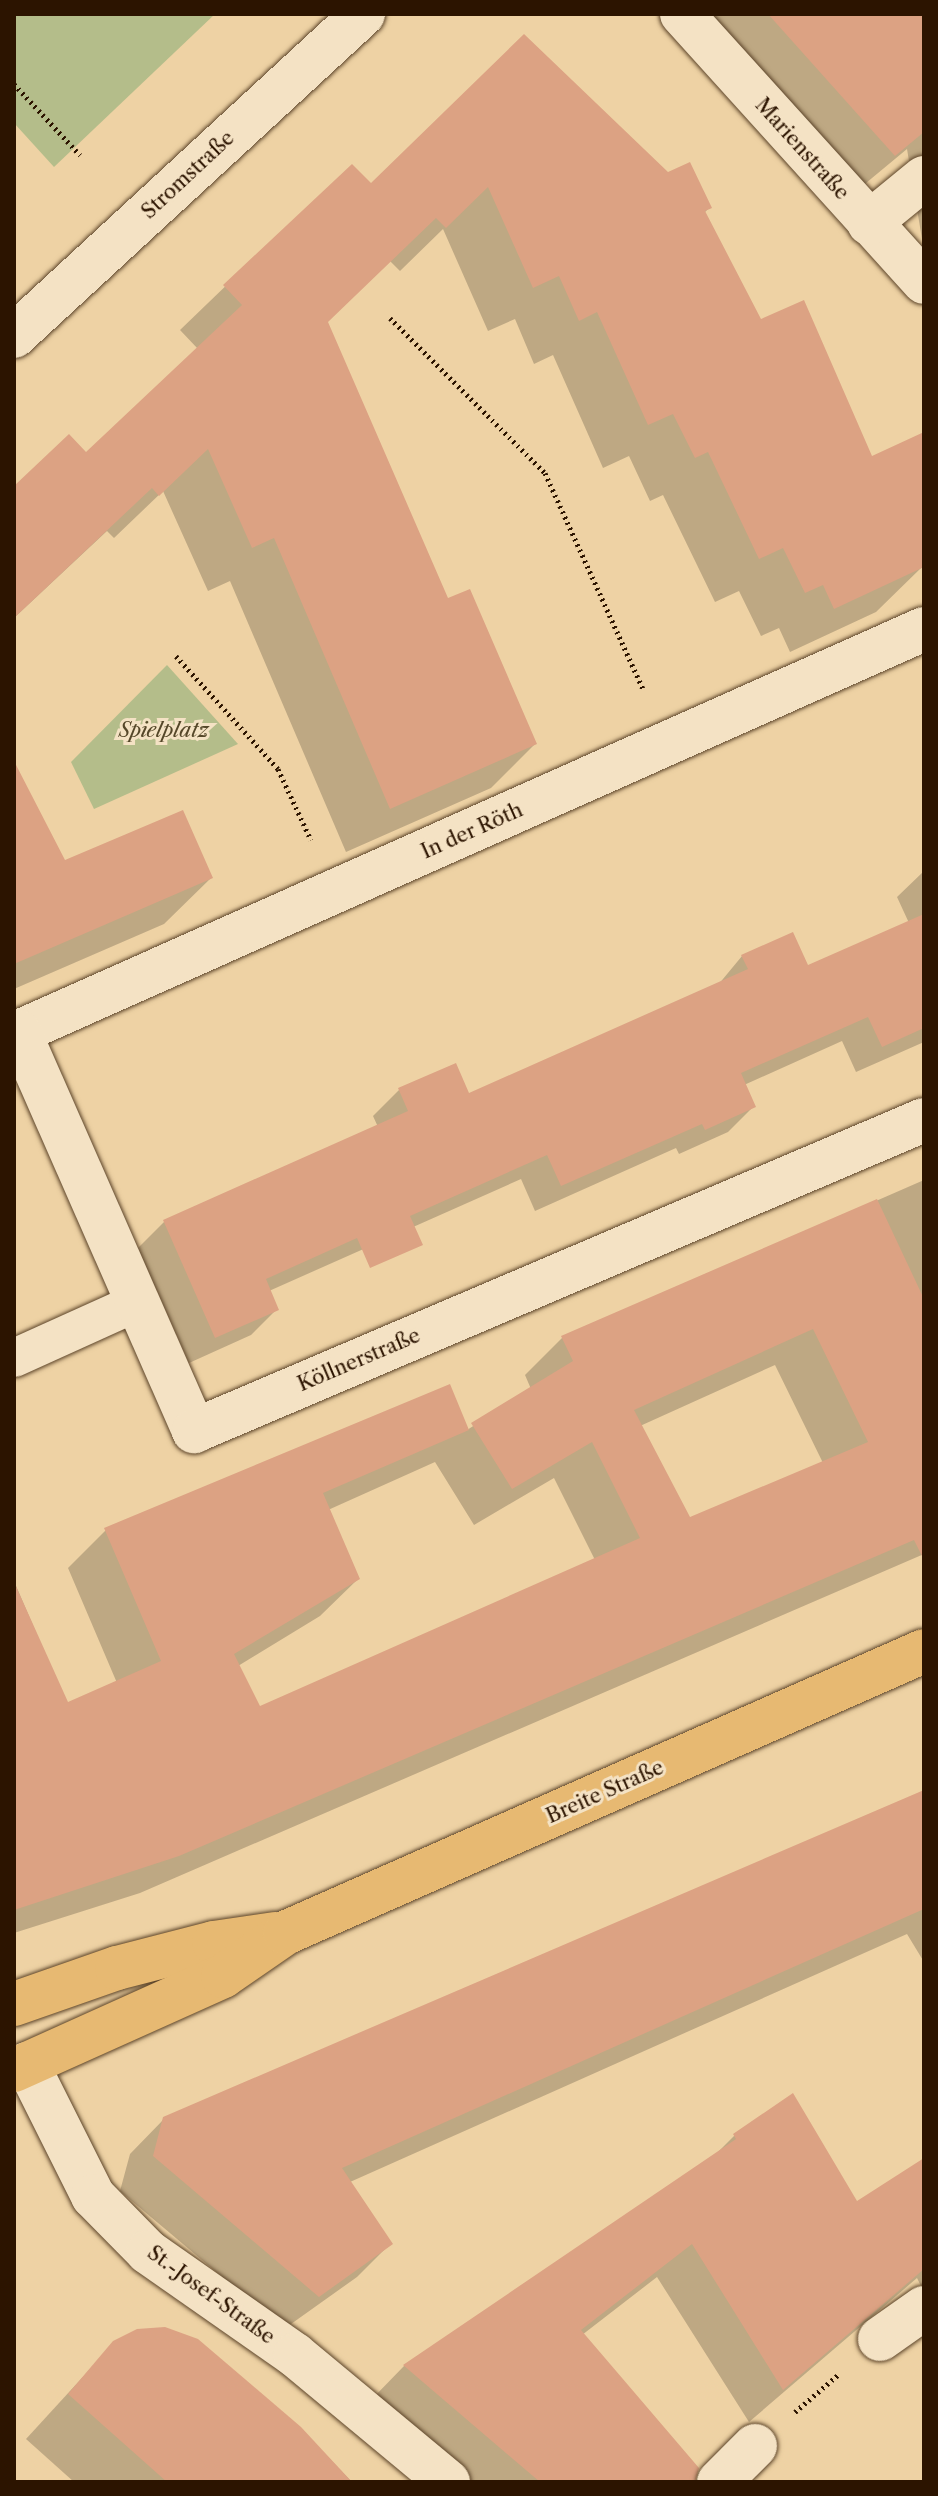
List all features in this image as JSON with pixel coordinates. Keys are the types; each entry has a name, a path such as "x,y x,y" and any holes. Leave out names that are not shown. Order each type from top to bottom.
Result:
{"main road":[{"name":"Breite Straße","path":"18,2054 223,1976 285,1933 924,1651"},
{"name":"Breite Straße","path":"14,2004 117,1968 214,1943 285,1933"}],"street":[{"name":"Stromstraße","path":"14,336 363,14"},
{"name":"Marienstraße","path":"682,14 924,282"},
{"path":"869,223 924,178"},
{"name":"In der Röth","path":"19,1032 924,629"},
{"name":"Köllnerstraße","path":"19,1032 194,1431 924,1120"},
{"name":"St.-Josef-Straße","path":"18,2054 93,2196 148,2252 295,2355 448,2482"},
{"path":"880,2339 924,2308"},
{"path":"719,2482 755,2446"}],"lane":[{"path":"14,1358 136,1303"}],"path":[{"path":"14,84 80,155"},
{"path":"390,318 545,473 668,743"},
{"path":"176,656 278,769 335,892"},
{"path":"755,2446 880,2339"}],"green space":[{"path":"14,14 215,14 54,167 14,123"},
{"name":"Spielplatz","path":"167,665 238,744 94,809 71,762"}],"building":[{"path":"768,14 924,14 924,132 895,156"},
{"path":"524,34 668,172 690,162 712,208 705,211 761,319 804,300 872,456 924,432 924,567 834,609 823,585 805,593 783,548 759,559 708,452 695,458 673,414 648,425 597,312 579,321 559,276 533,288 488,187 446,228 436,218 328,322 448,598 470,589 537,744 390,809 274,538 252,548 208,449 159,496 152,488 14,618 14,486 69,434 86,452 242,305 223,285 352,164 371,183"},
{"path":"14,761 65,860 183,810 213,878 14,964"},
{"path":"924,914 924,1028 882,1047 868,1017 741,1073 756,1107 705,1130 702,1124 561,1186 547,1155 410,1216 423,1245 370,1268 357,1238 266,1279 279,1310 215,1338 163,1220 408,1111 398,1088 456,1063 469,1093 748,969 741,955 793,932 808,965"},
{"path":"877,1199 924,1299 924,1560 914,1540 179,1856 14,1910 14,1582 68,1702 161,1661 104,1528 450,1384 469,1430 323,1493 360,1579 234,1654 260,1706 640,1538 592,1442 512,1489 471,1423 573,1361 561,1336","holes":["813,1329 868,1442 690,1517 634,1410"]},
{"path":"924,1790 924,1909 342,2168 393,2244 319,2297 153,2156 163,2117"},
{"path":"793,2093 857,2201 924,2158 924,2269 783,2390 692,2244 581,2330 699,2468 695,2482 540,2482 403,2365 736,2139 733,2134"},
{"path":"165,2327 198,2339 301,2427 352,2482 167,2482 68,2394 113,2341 137,2329"}]}
